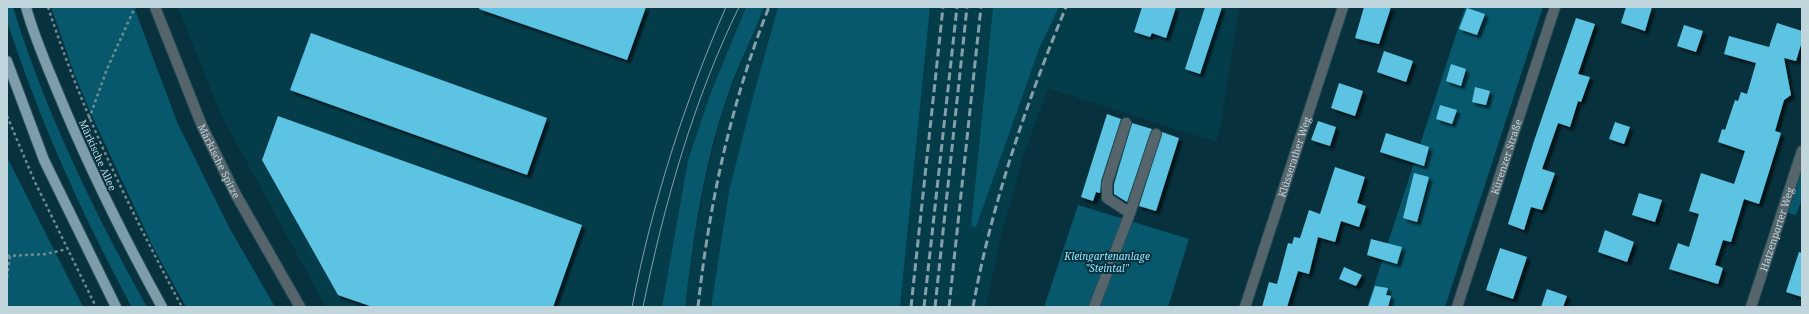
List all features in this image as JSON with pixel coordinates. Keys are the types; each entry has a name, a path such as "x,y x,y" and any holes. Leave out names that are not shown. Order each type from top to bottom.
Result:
{"main road":[{"name":"Märkische Allee","path":"26,7 32,31 80,146 119,229 162,307"},
{"path":"7,62 44,160 116,307"}],"street":[{"name":"Märkische Spitze","path":"155,7 202,126 235,193 300,307"},
{"name":"Klüsserather Weg","path":"1245,307 1343,7"},
{"name":"Kürenzer Straße","path":"1456,307 1555,7"},
{"path":"1126,123 1107,183 1107,198 1130,213"},
{"path":"1094,307 1130,213 1156,134"},
{"name":"Hatzenporter Weg","path":"1751,307 1802,153"}],"path":[{"path":"48,7 89,120 161,268 182,307"},
{"path":"89,120 104,77 135,7"},
{"path":"7,116 67,249 96,307"},
{"path":"7,277 8,256 46,254 67,249"}],"shaded area":[{"path":"178,7 746,7 711,92 688,160 662,307 326,307 222,117"},
{"path":"764,7 778,7 729,191 711,307 685,307 690,264 705,180 725,103"},
{"path":"930,7 993,7 971,226 1039,49 1059,7 1239,7 1221,124 1216,142 1048,88 1023,157 1000,240 986,307 900,307"}],"green space":[{"path":"7,7 13,7 40,84 72,160 108,235 147,307 131,306 95,237 47,130 33,94 7,21"},
{"path":"51,7 134,7 177,122 230,229 275,307 186,307 153,247 91,114 74,73"},
{"path":"746,7 764,7 729,91 717,128 695,230 685,307 662,307 688,160 711,92"},
{"path":"778,7 930,7 900,307 711,307 729,191"},
{"path":"993,7 1059,7 1039,49 976,227 971,226"},
{"path":"1465,7 1543,7 1445,307 1367,307"},
{"path":"7,157 81,303 84,307 7,307"},
{"path":"1802,171 1802,199 1796,215 1788,213"},
{"name":"Kleingartenanlage \"Steintal\"","path":"1078,205 1189,239 1168,307 1044,307"}],"building":[{"path":"480,7 646,7 627,60 479,9"},
{"path":"1142,7 1176,7 1166,38 1152,33 1150,37 1134,32"},
{"path":"1205,7 1222,7 1200,74 1185,69"},
{"path":"1364,7 1391,7 1379,44 1355,38"},
{"path":"1626,7 1652,7 1645,31 1621,23"},
{"path":"1467,8 1485,14 1477,35 1459,29"},
{"path":"1576,18 1595,24 1578,74 1590,77 1581,102 1578,101 1570,127 1558,123 1542,169 1555,173 1542,210 1531,207 1524,230 1508,224 1534,141"},
{"path":"1777,23 1802,31 1802,41 1796,61 1784,58 1791,95 1784,100 1775,131 1781,133 1759,204 1744,199 1731,242 1723,240 1715,265 1723,268 1718,284 1669,269 1678,243 1689,247 1699,214 1689,211 1701,173 1734,184 1745,151 1718,142 1722,129 1725,130 1735,100 1738,101 1741,92 1747,94 1756,63 1724,54 1729,36 1769,47"},
{"path":"1684,25 1703,31 1696,52 1677,46"},
{"path":"311,33 547,118 527,175 290,90"},
{"path":"1384,51 1413,61 1406,82 1377,72"},
{"path":"1451,64 1466,69 1461,86 1446,81"},
{"path":"1339,83 1363,91 1355,116 1331,108"},
{"path":"1475,87 1490,91 1486,105 1472,102"},
{"path":"1440,105 1457,110 1452,124 1436,119"},
{"path":"1107,114 1121,119 1101,181 1100,193 1096,192 1093,201 1081,197"},
{"path":"278,116 582,225 553,307 373,307 338,295 262,160"},
{"path":"1318,121 1336,127 1330,146 1311,140"},
{"path":"1615,122 1630,127 1624,144 1609,139"},
{"path":"1132,123 1152,129 1127,202 1114,194 1114,184"},
{"path":"1162,132 1179,138 1156,211 1139,206"},
{"path":"1386,133 1429,147 1424,166 1380,152"},
{"path":"1335,167 1365,177 1357,203 1366,206 1359,227 1341,221 1335,242 1318,237 1309,274 1298,271 1287,307 1262,307 1269,282 1277,284 1288,243 1292,244 1294,237 1300,238 1309,210 1320,214"},
{"path":"1414,173 1429,177 1417,222 1403,218"},
{"path":"1639,193 1662,200 1655,222 1632,215"},
{"path":"1605,230 1634,242 1627,262 1598,252"},
{"path":"1371,239 1402,247 1397,264 1367,255"},
{"path":"1500,248 1527,257 1513,299 1486,290"},
{"path":"1799,252 1802,253 1802,297 1786,292"},
{"path":"1344,267 1362,275 1356,286 1339,279"},
{"path":"1375,286 1388,288 1386,295 1391,296 1388,307 1368,307"},
{"path":"1547,289 1567,296 1563,307 1541,307"}],"tram line":[{"path":"632,307 659,192 696,80 726,7"},
{"path":"643,307 670,192 694,116 739,7"}],"railway":[{"path":"698,307 708,230 723,154 743,80 769,7"},
{"path":"911,307 943,7"},
{"path":"924,307 957,7"},
{"path":"935,307 967,7"},
{"path":"949,307 981,7"},
{"path":"973,307 1000,192 1024,117 1066,7"}]}
